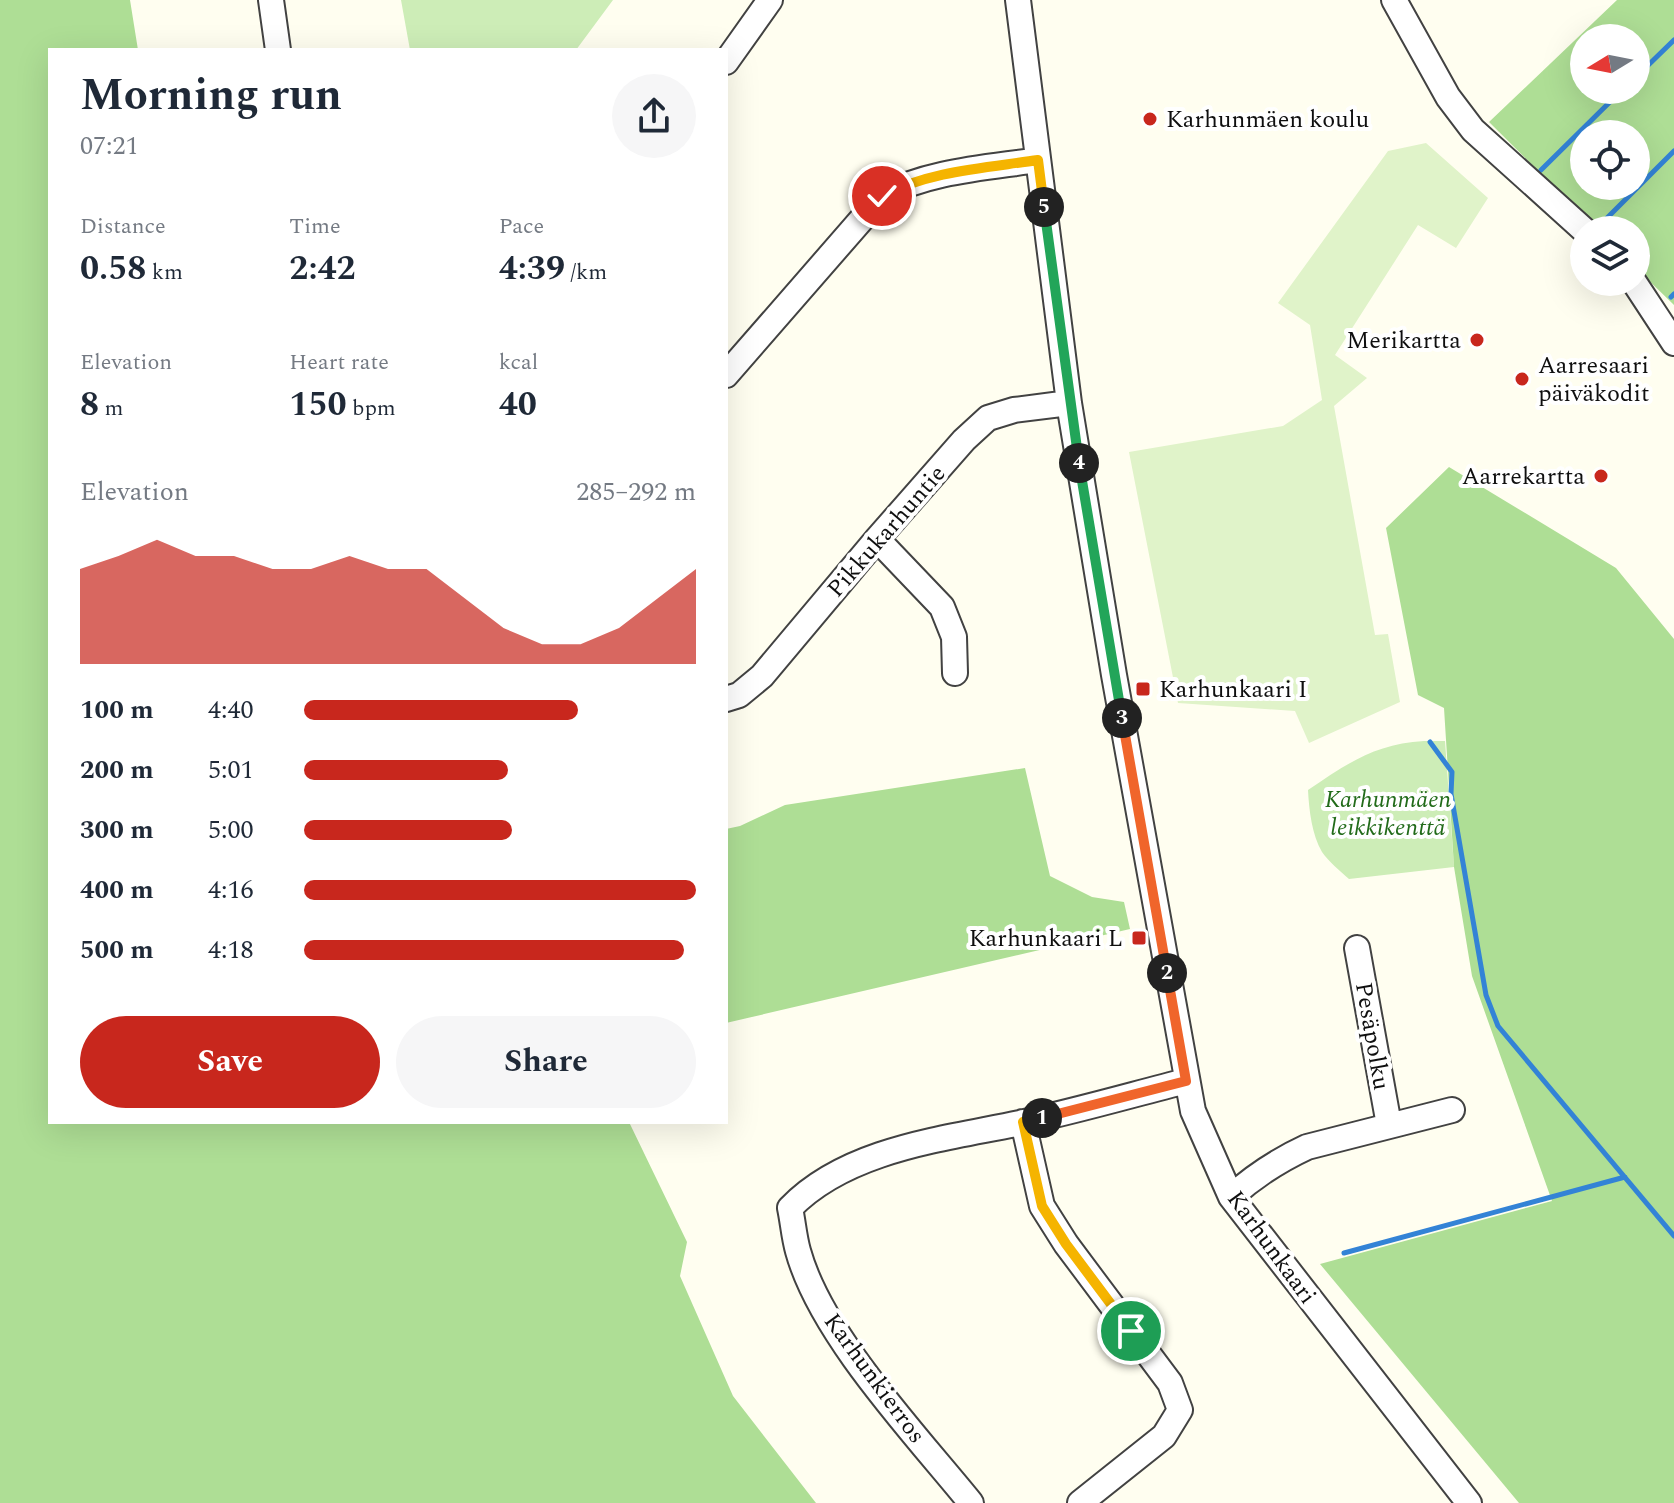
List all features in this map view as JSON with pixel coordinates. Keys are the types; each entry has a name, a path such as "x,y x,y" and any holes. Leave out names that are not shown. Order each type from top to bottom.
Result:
{"street":[{"path":"271,0 278,48"},
{"path":"728,59 770,0"},
{"name":"Karhunkaari","path":"1018,0 1069,403 1186,1081 1204,1140 1231,1197 1467,1502"},
{"path":"1394,0 1448,97 1473,130 1570,217"},
{"path":"728,373 882,196 904,184 928,177 1038,160"},
{"path":"1643,296 1674,343"},
{"name":"Pikkukarhuntie","path":"728,698 739,695 762,676 877,539 964,440 988,418 1014,410 1069,403"},
{"path":"877,539 942,607 954,637 955,673"},
{"name":"Pesäpolku","path":"1357,948 1389,1125"},
{"name":"Karhunkierros","path":"971,1503 850,1351 820,1302 798,1252 790,1208 807,1190 867,1160 913,1144 1023,1122 1186,1081"},
{"path":"1231,1197 1285,1157 1307,1147 1452,1110"},
{"path":"1023,1122 1042,1206 1066,1244 1170,1383 1180,1410 1164,1436 1080,1503"}],"green space":[{"path":"0,0 130,0 138,48 48,48 48,1124 630,1124 687,1242 680,1276 733,1396 816,1503 0,1503"},
{"path":"401,0 613,0 577,48 410,48"},
{"path":"1617,0 1674,0 1674,305 1650,282 1650,216 1584,216 1489,122 1570,45 1570,104 1650,104 1650,24 1592,24"},
{"path":"1426,143 1488,198 1456,248 1418,225 1335,355 1367,378 1334,406 1375,635 1388,634 1400,702 1309,743 1295,711 1178,703 1129,452 1283,426 1322,400 1310,325 1278,303 1388,151"},
{"path":"1449,467 1616,568 1674,639 1674,1503 1519,1503 1320,1264 1552,1201 1472,976 1454,867 1444,708 1418,695 1386,528"},
{"name":"Karhunmäen leikkikenttä","path":"1424,741 1445,741 1454,867 1349,879 1322,852 1312,822 1308,790 1349,763 1376,751"},
{"path":"1025,768 1050,876 1092,897 1124,902 1130,929 728,1023 728,829 785,805"}],"waterway":[{"path":"1650,63 1674,40"},
{"path":"1541,170 1608,104"},
{"path":"1609,216 1674,151"},
{"path":"1671,297 1674,294"},
{"path":"1430,742 1452,772 1451,794 1486,995 1498,1026 1674,1236"},
{"path":"1344,1253 1625,1177"}],"place":[{"name":"Karhunmäen koulu","path":"1150,119"},
{"name":"Merikartta","path":"1477,340"},
{"name":"Aarresaari päiväkodit","path":"1522,379"},
{"name":"Aarrekartta","path":"1601,476"},
{"name":"Karhunkaari I","path":"1143,689"},
{"name":"Karhunkaari L","path":"1139,938"}],"route":[{"path":"882,196 904,184 928,177 1038,160 1069,403 1186,1081 1023,1122 1042,1206 1066,1244 1131,1331"}]}
